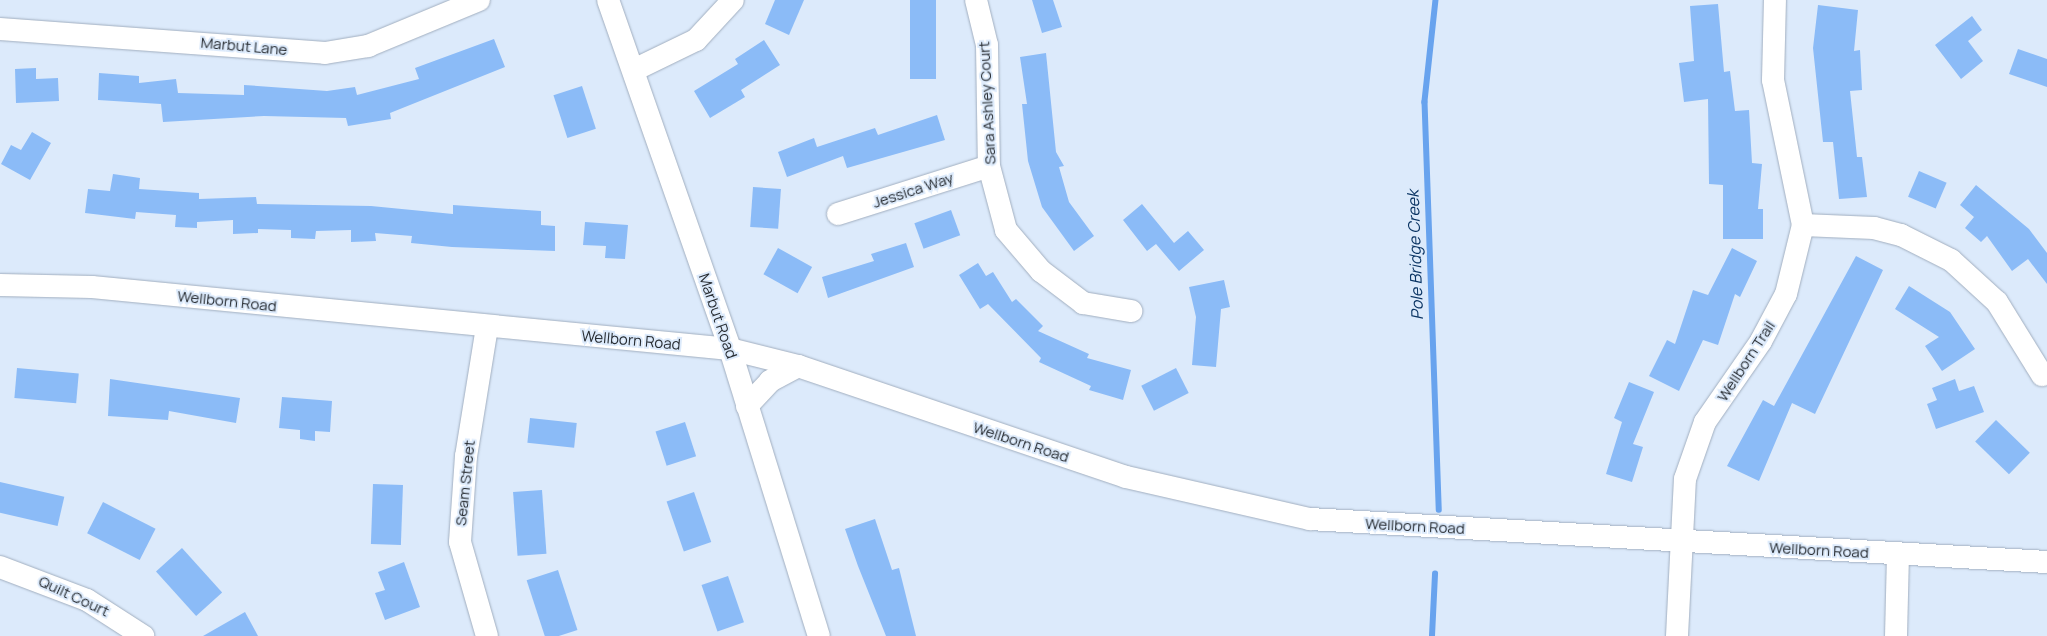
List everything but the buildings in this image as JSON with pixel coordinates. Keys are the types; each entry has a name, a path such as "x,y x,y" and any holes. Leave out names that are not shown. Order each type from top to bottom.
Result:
{"street":[{"name":"Marbut Lane","path":"0,29 325,53 368,46 479,0"},
{"name":"Marbut Road","path":"608,0 730,349 818,636"},
{"path":"634,70 696,40 733,0"},
{"name":"Sara Ashley Court","path":"976,0 986,46 989,166 1006,230 1041,270 1083,303 1131,311"},
{"name":"Wellborn Trail","path":"1677,636 1684,479 1705,422 1761,341 1786,294 1803,225 1773,80 1775,0"},
{"name":"Jessica Way","path":"838,214 989,166"},
{"path":"1803,225 1874,228 1909,239 1951,260 1997,302 2042,375"},
{"name":"Wellborn Road","path":"0,285 92,287 487,327 730,349 798,366 1126,477 1310,519 1898,555 2047,562"},
{"name":"Seam Street","path":"487,327 466,456 460,542 487,636"},
{"path":"747,406 770,381 798,366"},
{"path":"1896,636 1898,555"},
{"name":"Quilt Court","path":"0,567 87,600 143,636"}],"waterway":[{"name":"Pole Bridge Creek","path":"1436,0 1425,102 1439,510"},
{"name":"Pole Bridge Creek","path":"1432,636 1435,574"}]}
